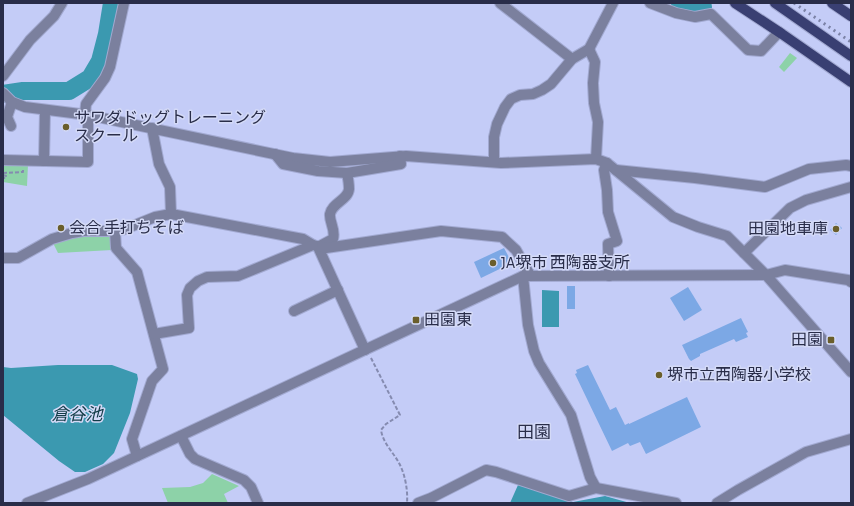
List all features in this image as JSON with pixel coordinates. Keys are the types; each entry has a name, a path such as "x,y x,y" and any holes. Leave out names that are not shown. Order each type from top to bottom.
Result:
{"main road":[{"path":"735,3 851,82"},
{"path":"775,3 851,56"},
{"path":"832,3 851,16"},
{"path":"840,3 851,12"}],"street":[{"path":"3,76 30,40 54,16 62,3"},
{"path":"3,160 88,162 86,104 105,78 110,67 124,3"},
{"path":"500,3 572,59"},
{"path":"494,162 494,137 497,124 504,107 511,99 520,95 533,94 551,84 572,59 589,49 613,3"},
{"path":"650,3 676,13 695,17 711,14 748,50 760,50 779,32"},
{"path":"589,49 595,62 593,84 594,103 598,122 596,159"},
{"path":"11,126 7,117 8,98 25,107 86,114 275,154 330,162 400,156 494,162 596,159 607,163 672,217 727,236 766,275 851,372"},
{"path":"44,161 45,110"},
{"path":"152,128 159,164 170,187 171,214"},
{"path":"275,154 283,164 318,171 348,173 401,164 400,156"},
{"path":"607,163 604,170 608,212 617,241 608,244 609,276"},
{"path":"616,170 765,187 809,169 846,165 851,166"},
{"path":"154,334 189,328 187,294 190,288 198,281 207,277 238,276 333,239 334,234 330,212 345,198 349,190 348,173"},
{"path":"744,253 790,208 806,200 851,187"},
{"path":"3,258 18,258 52,239 72,233 83,231 115,231 125,229 155,217 171,214 303,239 315,246 326,248 442,231 502,237 516,250 527,275 528,325 534,351 539,363 571,415 590,477 596,488"},
{"path":"115,231 116,248 137,272 163,369 152,381 132,439 137,456"},
{"path":"315,246 338,290 366,350"},
{"path":"27,503 88,479 527,275 766,275 785,270 848,280 851,282"},
{"path":"294,311 338,290"},
{"path":"181,436 190,454 195,459 244,480 251,487 258,503"},
{"path":"717,503 806,452 851,439"},
{"path":"418,503 486,470 569,496 596,488 641,500 676,503"}],"path":[{"path":"3,175 23,172"},
{"path":"366,350 400,415 386,424 381,430 382,437 400,464 408,494 408,503"}],"shaded area":[{"path":"790,53 797,58 784,72 779,67"},
{"path":"11,164 28,164 27,186 3,182 3,166"},
{"path":"111,234 112,250 58,253 53,243 72,237"},
{"path":"212,474 239,486 224,494 228,503 168,503 162,488 190,487 203,483"}],"water":[{"path":"542,290 559,291 559,327 542,327"},
{"name":"倉谷池","path":"58,365 112,365 137,374 138,379 130,413 114,453 103,464 85,472 75,472 59,461 3,415 3,367 11,368"},
{"path":"518,485 573,502 605,496 630,503 510,503"}],"building":[{"name":"田園地車庫","path":"836,223 842,228 836,235 830,230"},
{"name":"JA堺市 西陶器支所","path":"504,248 512,263 481,278 474,262"},
{"path":"567,286 575,286 575,309 567,309"},
{"path":"688,287 702,310 684,321 670,298"},
{"path":"741,318 748,332 746,333 748,337 736,342 734,339 700,354 700,356 691,361 689,359 682,345"},
{"path":"588,365 610,410 616,407 625,425 687,397 701,427 646,454 640,442 630,446 628,443 612,451 575,374 577,373 576,370"}],"waterway":[{"path":"3,94 23,91 69,91 90,78 100,61 107,34 112,3"},
{"path":"680,3 690,7 703,7"}],"railway":[{"path":"794,3 851,42"}],"place":[{"name":"サワダドッグトレーニング スクール","path":"66,127"},
{"name":"会合 手打ちそば","path":"61,228"},
{"name":"田園地車庫","path":"836,229"},
{"name":"JA堺市 西陶器支所","path":"493,263"},
{"name":"田園東","path":"416,320"},
{"name":"田園","path":"831,340"},
{"name":"堺市立西陶器小学校","path":"659,375"}],"district":[{"name":"田園","path":"534,432"}]}
